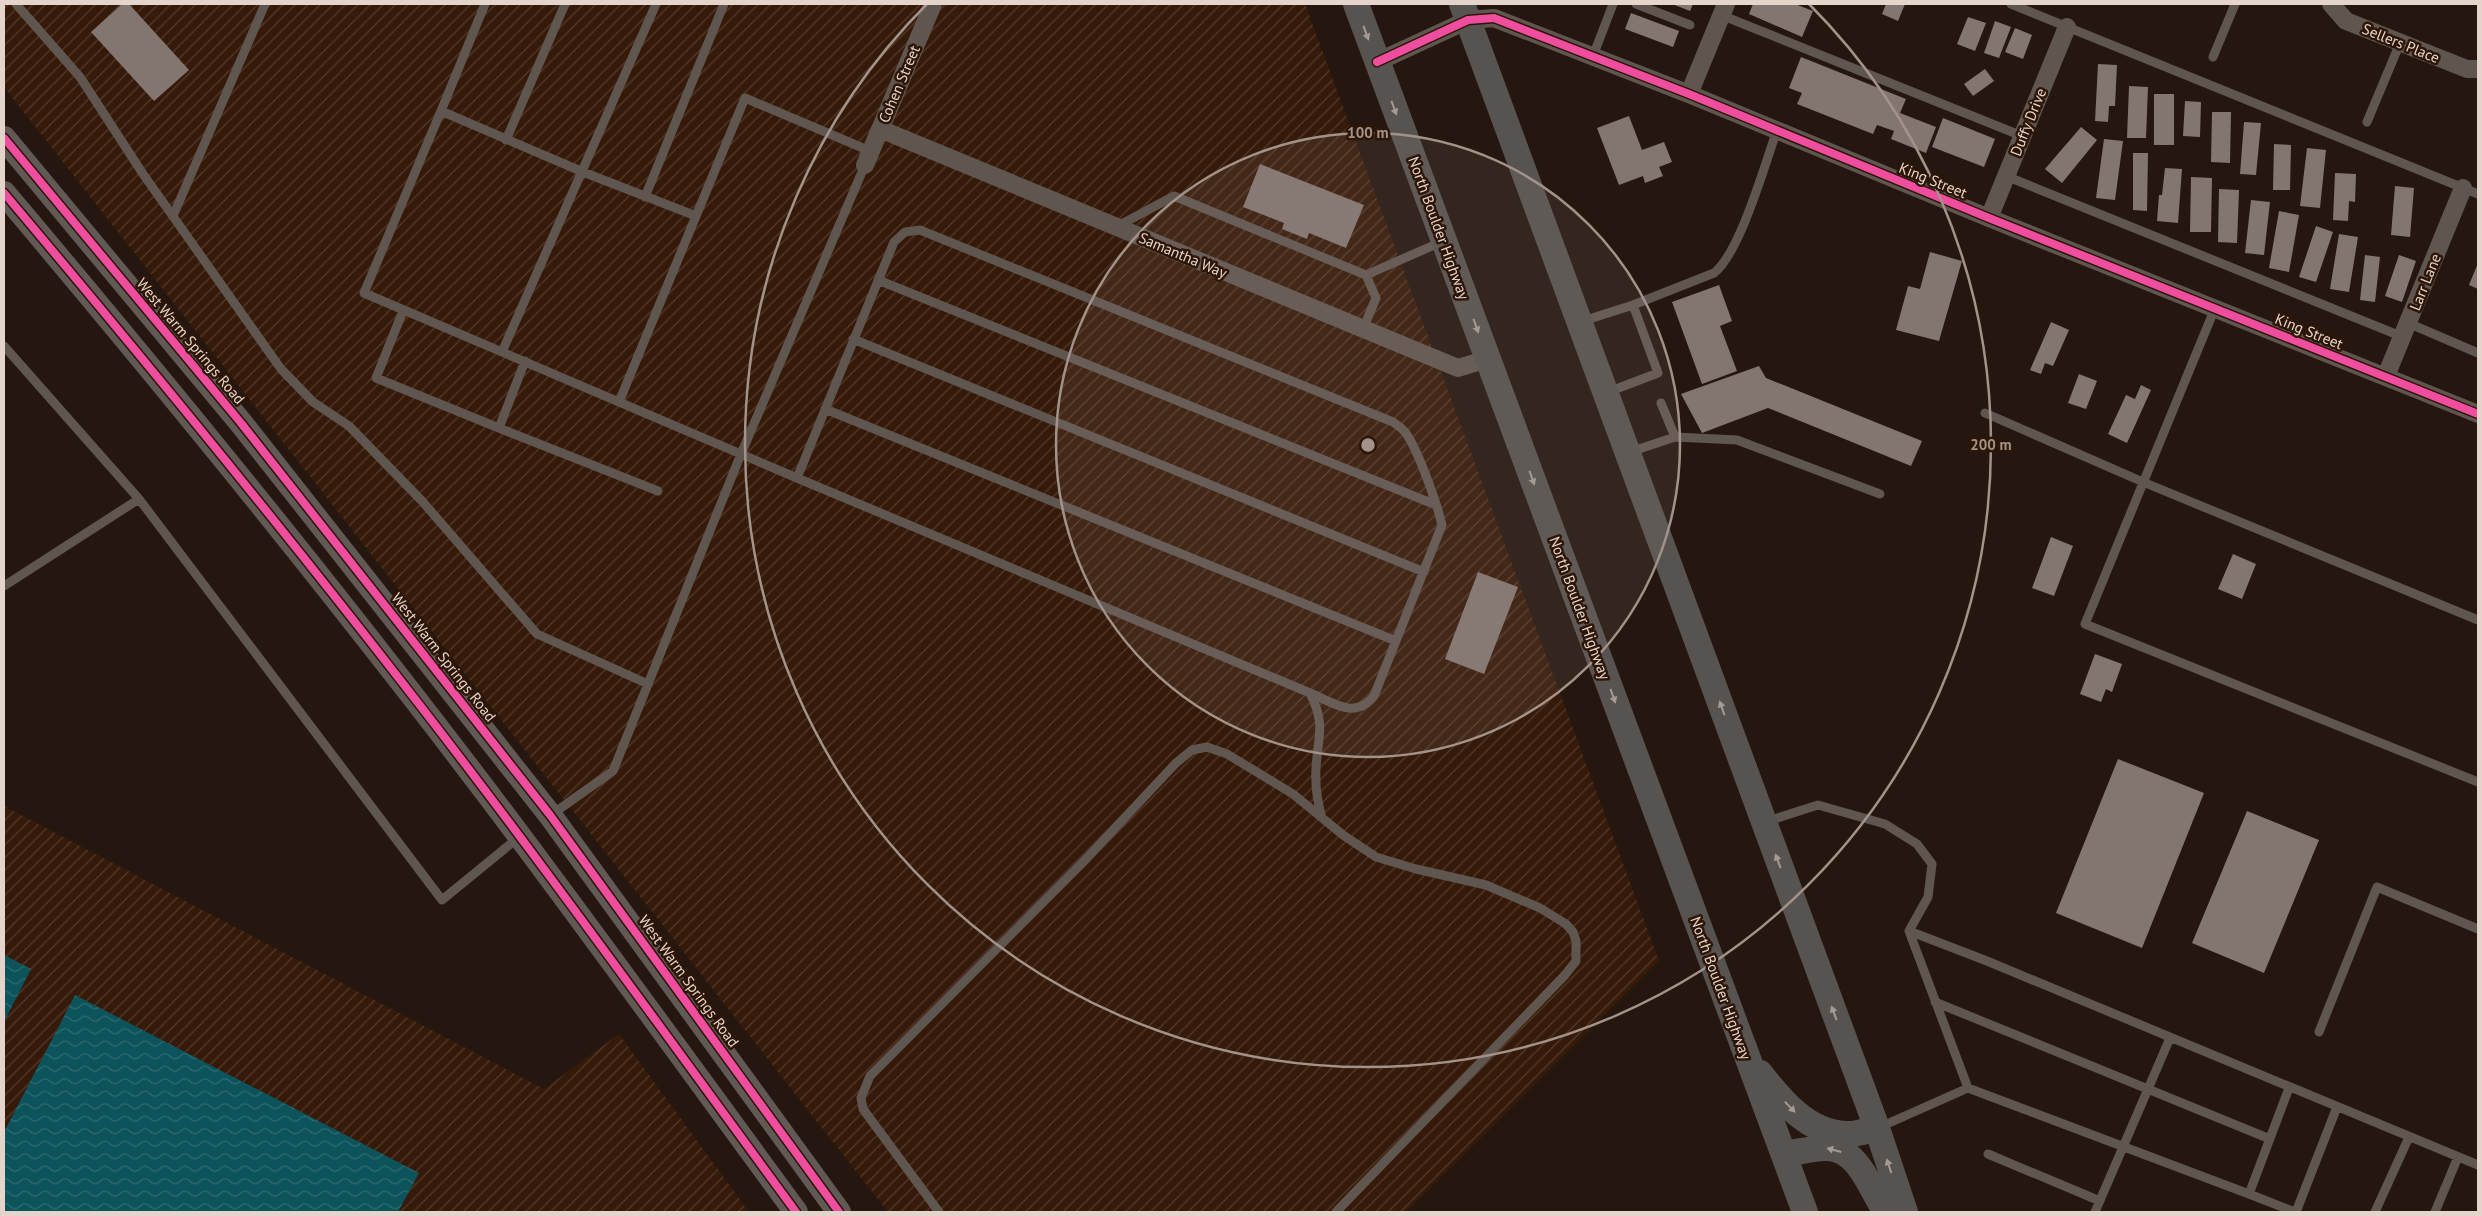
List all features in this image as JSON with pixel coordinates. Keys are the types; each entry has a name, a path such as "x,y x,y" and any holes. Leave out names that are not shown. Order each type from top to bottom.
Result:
{"main road":[{"name":"North Boulder Highway","path":"1356,4 1805,1212"},
{"path":"1465,12 1877,1128 1905,1212"},
{"name":"West Warm Springs Road","path":"4,138 241,423 550,815 839,1212"},
{"path":"4,193 129,341 323,581 520,836 796,1212"},
{"path":"520,836 550,815"},
{"path":"1747,1057 1798,1115 1822,1130 1848,1134 1877,1128"},
{"path":"1784,1154 1828,1148 1845,1153 1859,1166 1886,1212"}],"street":[{"name":"Cohen Street","path":"868,158 933,4"},
{"name":"Sellers Place","path":"2331,4 2346,20 2467,69 2478,69"},
{"path":"1689,94 1724,9"},
{"name":"King Street","path":"1377,62 1465,12 1494,18 1689,94 1989,218 2215,308 2386,376 2477,409"},
{"name":"Duffy Drive","path":"1989,218 2067,27"},
{"name":"Samantha Way","path":"880,129 1458,368 1488,359"},
{"name":"Larr Lane","path":"2386,376 2405,330 2471,191"}],"lane":[{"path":"16,4 80,77 172,216 281,369 314,402 349,426 422,500 537,634 648,684"},
{"path":"172,216 265,4"},
{"path":"485,4 364,293 797,478 1310,693 1355,710 1366,706 1374,696 1442,525 1411,442 1404,430 1393,422 936,234 920,230 905,232 894,242 797,478"},
{"path":"506,140 565,4"},
{"path":"502,352 656,4"},
{"path":"645,197 724,4"},
{"path":"1593,56 1613,4"},
{"path":"1636,4 1690,25"},
{"path":"2011,4 2471,191"},
{"path":"2213,57 2234,4"},
{"path":"1724,9 2022,136"},
{"path":"2367,122 2400,43"},
{"path":"550,815 614,771 741,454 868,158 745,98 619,402"},
{"path":"441,111 583,172 696,216"},
{"path":"1579,322 1633,305 1714,273 1723,266 1734,248 1777,130"},
{"path":"2006,176 2405,330 2478,353"},
{"path":"1116,227 1174,196 1366,275 1376,298 1363,329"},
{"path":"1366,275 1444,241"},
{"path":"878,280 1436,505"},
{"path":"1606,393 1658,373 1633,305"},
{"path":"2215,308 2085,624 2478,782"},
{"path":"403,311 376,378 658,491"},
{"path":"854,340 1424,572"},
{"path":"4,346 139,499 442,900 520,836"},
{"path":"499,428 525,362"},
{"path":"1661,403 1675,437"},
{"path":"825,409 1396,641"},
{"path":"1985,413 2144,482 2478,620"},
{"path":"1628,453 1675,437 1737,440 1880,494"},
{"path":"4,586 139,499"},
{"path":"1310,693 1319,711 1321,726 1316,785 1322,818"},
{"path":"939,1212 863,1109 861,1098 864,1086 883,1061 1087,858 1176,763 1192,750 1207,747 1227,754 1293,794 1348,839 1376,857 1486,886 1540,908 1566,924 1573,932 1578,950 1576,960 1565,975 1336,1212"},
{"path":"1764,823 1818,805 1885,824 1917,844 1932,864 1928,896 1909,931 1968,1088"},
{"path":"2319,1032 2377,887 2478,929"},
{"path":"1909,931 2478,1165"},
{"path":"1936,1002 2270,1139"},
{"path":"2095,1212 2170,1038"},
{"path":"1877,1128 1968,1088 2296,1212 2337,1107"},
{"path":"2249,1194 2289,1088"},
{"path":"2375,1212 2409,1136"},
{"path":"1988,1154 2100,1201"},
{"path":"2435,1212 2458,1157"}],"shaded area":[{"path":"4,4 1305,4 1659,961 1406,1212 888,1212 4,87"},
{"path":"4,806 544,1089 619,1034 749,1212 4,1212"}],"water":[{"path":"4,955 31,969 4,1022"},
{"path":"75,995 419,1173 398,1212 4,1212 4,1132"}],"building":[{"path":"122,4 129,4 189,70 154,101 91,32"},
{"path":"1672,4 1693,4 1690,11"},
{"path":"1753,4 1795,4 1813,11 1802,37 1749,14"},
{"path":"1886,4 1905,4 1898,21 1882,14"},
{"path":"1631,13 1679,31 1673,47 1625,29"},
{"path":"1968,17 1986,23 1975,51 1957,44"},
{"path":"1995,21 2011,27 1999,58 1984,53"},
{"path":"2015,28 2032,35 2023,59 2005,52"},
{"path":"1801,57 1906,99 1900,113 1936,127 1926,153 1891,139 1894,131 1877,125 1873,134 1797,104 1802,93 1789,88"},
{"path":"2098,64 2117,65 2115,106 2109,106 2108,122 2095,121"},
{"path":"1985,69 1994,81 1973,96 1964,84"},
{"path":"2129,86 2148,87 2146,138 2127,138"},
{"path":"2154,94 2174,94 2174,145 2154,145"},
{"path":"2185,101 2201,102 2200,137 2183,136"},
{"path":"2212,112 2231,112 2230,163 2211,162"},
{"path":"1629,116 1642,150 1664,142 1672,162 1659,167 1663,176 1645,183 1643,176 1619,185 1597,128"},
{"path":"1943,118 1995,139 1984,167 1932,147"},
{"path":"2244,122 2261,123 2256,175 2240,174"},
{"path":"2081,127 2097,140 2062,183 2045,169"},
{"path":"2104,139 2123,141 2115,200 2096,198"},
{"path":"2274,144 2291,145 2290,190 2273,190"},
{"path":"2307,148 2326,150 2320,208 2300,206"},
{"path":"2133,153 2148,153 2147,211 2133,210"},
{"path":"1260,164 1364,205 1346,248 1309,233 1307,239 1282,229 1284,223 1243,207"},
{"path":"2165,168 2182,169 2178,223 2157,221 2159,195 2162,195"},
{"path":"2335,173 2356,174 2355,202 2349,201 2348,221 2333,220"},
{"path":"2191,177 2212,178 2211,232 2190,232"},
{"path":"2395,186 2414,188 2410,237 2391,235"},
{"path":"2219,189 2239,190 2237,243 2218,242"},
{"path":"2251,200 2270,202 2264,255 2245,253"},
{"path":"2279,211 2299,215 2289,272 2269,268"},
{"path":"2316,226 2333,232 2316,282 2299,277"},
{"path":"2339,234 2358,237 2349,292 2330,289"},
{"path":"1930,252 1962,261 1939,341 1896,330 1908,286 1920,289"},
{"path":"2365,255 2380,257 2375,302 2360,300"},
{"path":"2399,255 2416,261 2402,302 2385,296"},
{"path":"2478,263 2478,289 2469,285"},
{"path":"1719,285 1732,321 1720,326 1737,371 1702,384 1672,302"},
{"path":"2051,322 2069,330 2053,366 2045,363 2041,374 2030,370"},
{"path":"1759,366 1766,378 1922,441 1911,466 1768,408 1702,433 1681,394"},
{"path":"2079,374 2097,381 2086,409 2068,403"},
{"path":"2141,385 2151,390 2127,443 2108,434 2126,395 2135,399"},
{"path":"2051,537 2073,546 2054,596 2032,588"},
{"path":"2233,554 2256,564 2242,599 2218,589"},
{"path":"1478,572 1518,587 1484,674 1445,659"},
{"path":"2095,654 2122,664 2112,692 2106,689 2101,702 2080,694"},
{"path":"2118,759 2204,793 2142,948 2056,913"},
{"path":"2247,811 2319,840 2264,973 2192,943"}],"cycle path":[{"path":"1377,62 1468,20 1494,18 1689,94 1989,218 2478,414"},
{"path":"4,138 241,423 550,815 839,1212"},
{"path":"4,193 105,313 304,557 452,746 796,1212"}]}
